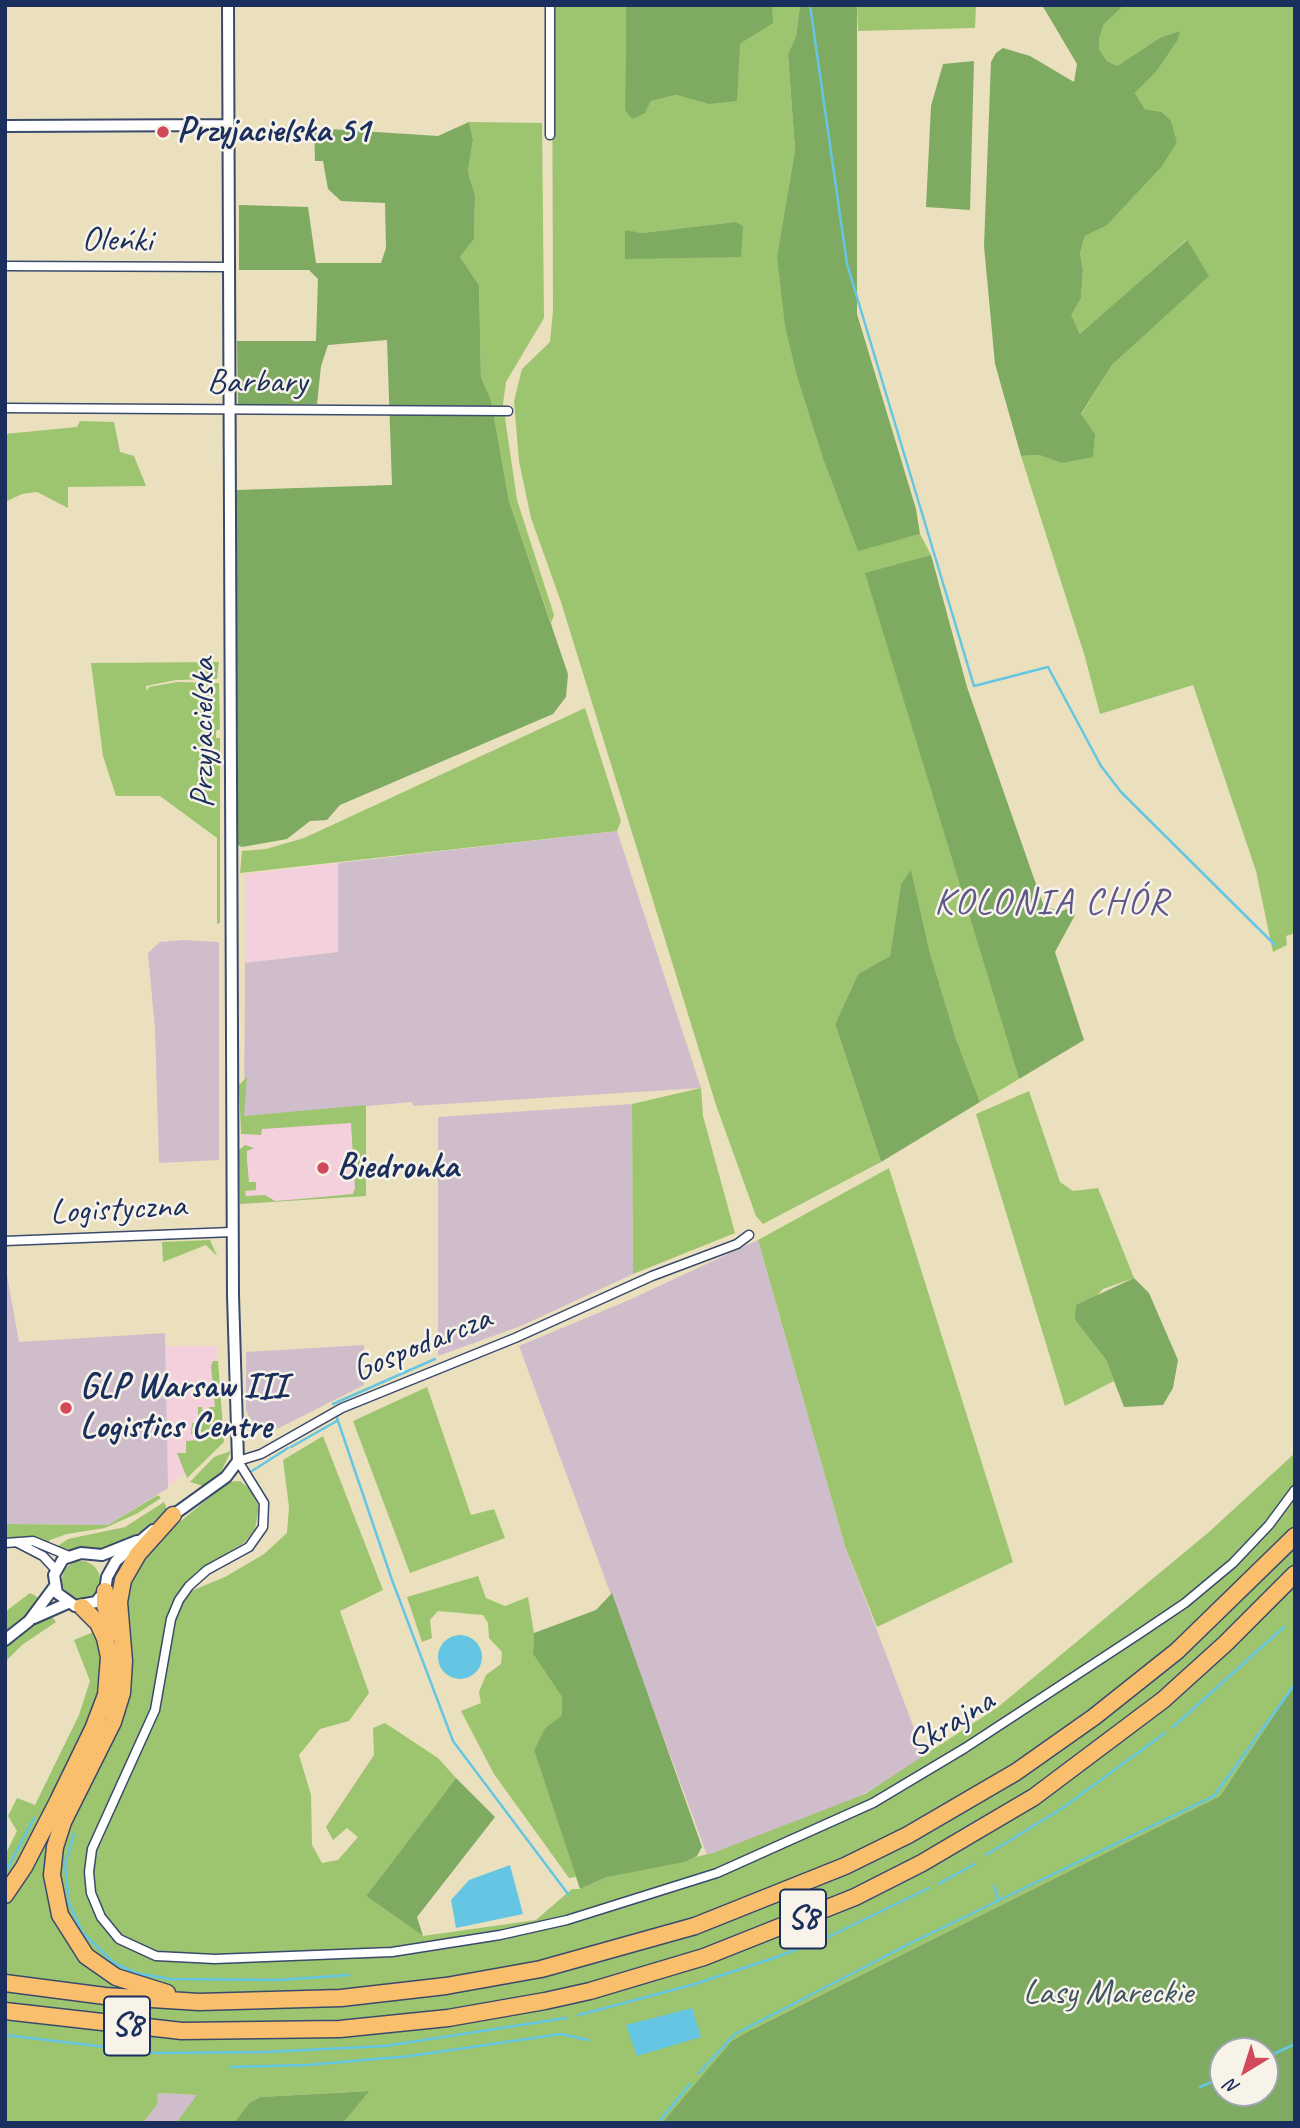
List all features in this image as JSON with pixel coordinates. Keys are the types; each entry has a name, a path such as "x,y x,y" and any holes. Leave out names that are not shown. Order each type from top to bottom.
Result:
{"highway":[{"path":"173,1515 138,1554 123,1580 119,1602 124,1676 118,1707 63,1822 55,1847 52,1875 54,1896 70,1935 103,1969 128,1983 200,2002"},
{"name":"S8","path":"5,1983 105,1996 200,2002 341,1998 490,1979 636,1945 776,1896 908,1835 1025,1766 1140,1681 1251,1581 1295,1536"},
{"name":"S8","path":"5,2011 182,2031 352,2028 448,2018 545,2001 590,1991 704,1957 855,1897 922,1863 1034,1797 1163,1700 1290,1579"},
{"path":"106,1584 107,1610 121,1641"},
{"path":"5,1895 24,1867 58,1801 106,1695 109,1657 105,1638 98,1623 75,1605"}],"street":[{"name":"Przyjacielska","path":"228,5 232,1232 238,1461"},
{"path":"550,5 550,135"},
{"path":"5,126 228,125"},
{"name":"Oleńki","path":"5,266 228,267"},
{"name":"Barbary","path":"5,408 508,411"},
{"name":"Logistyczna","path":"5,1241 232,1232"},
{"name":"Gospodarcza","path":"29,1621 75,1605 96,1602 116,1561 137,1541 226,1477 238,1461 261,1454 327,1415 515,1338 652,1276 737,1244 749,1235"},
{"name":"Skrajna","path":"238,1461 264,1503 264,1527 249,1548 207,1570 189,1586 173,1613 155,1710 92,1849 89,1872 95,1907 109,1928 128,1944 156,1956 215,1959 296,1958 344,1956 441,1945 583,1916 678,1887 762,1856 884,1796 986,1734 1185,1603 1249,1547 1295,1490"},
{"path":"5,1543 33,1541 69,1556 56,1570 55,1587 29,1621 5,1640"},
{"name":"Gospodarcza","path":"69,1556 81,1553 103,1555 137,1541"},
{"path":"18,1543 44,1556 56,1570"},
{"path":"93,1556 103,1564 106,1584"},
{"path":"55,1587 75,1605"}],"shaded area":[{"path":"617,831 701,1088 413,1106 412,1102 244,1117 245,963 338,952 338,863"},
{"path":"338,863 339,952 245,963 245,874"},
{"path":"160,942 219,942 219,1160 159,1163 155,1029 148,953"},
{"path":"632,1104 633,1274 521,1326 438,1356 438,1117"},
{"path":"366,1122 366,1196 243,1204 242,1129"},
{"path":"758,1240 845,1546 925,1757 864,1794 783,1835 707,1855 519,1346 629,1300"},
{"path":"5,1264 19,1342 165,1333 168,1488 108,1525 5,1524"},
{"path":"364,1345 364,1385 267,1434 249,1417 246,1410 246,1352"},
{"path":"165,1346 217,1346 215,1432 187,1472 168,1486"},
{"path":"156,2093 198,2095 176,2123 143,2123 158,2103"}],"green space":[{"path":"552,5 626,5 625,110 645,113 651,101 676,95 708,104 740,44 772,23 772,5 800,5 796,36 788,56 795,150 777,256 798,380 823,459 858,550 920,534 931,555 866,574 1019,1079 980,1102 956,1039 930,953 911,871 901,884 890,956 858,974 835,1024 881,1162 763,1224 756,1216 716,1105 561,602 531,518 519,461 514,401 522,369 550,342 553,310","holes":["735,222 741,257 689,257 625,231 642,233"]},
{"path":"626,5 772,5 773,23 740,44 737,101 708,104 676,95 651,101 645,113 632,119 625,110"},
{"path":"800,5 857,5 857,314 916,509 920,534 858,551 823,459 798,380 785,326 777,256 795,150 788,55 796,36"},
{"path":"857,5 976,5 975,28 858,31"},
{"path":"1042,5 1124,5 1103,25 1099,39 1099,49 1107,61 1117,66 1161,37 1180,31 1177,41 1155,73 1135,93 1145,109 1162,112 1171,121 1177,142 1162,166 1106,226 1085,236 1080,253 1083,270 1081,298 1071,315 1080,334 1187,240 1209,276 1112,365 1081,414 1095,434 1093,457 1061,463 1039,455 1021,456 995,364 984,246 991,62 1003,48 1030,56 1074,82 1077,64"},
{"path":"1124,5 1295,5 1295,933 1286,936 1287,945 1273,952 1256,871 1193,685 1100,714 1085,657 1021,456 1039,455 1061,463 1095,434 1081,415 1112,365 1208,276 1186,240 1081,335 1070,315 1081,298 1083,270 1080,253 1085,236 1106,226 1177,142 1170,121 1162,112 1145,109 1135,93 1155,73 1180,31 1161,37 1117,66 1107,61 1099,49 1099,39 1102,25"},
{"path":"974,61 970,210 926,207 931,106 943,64"},
{"path":"469,122 542,123 544,318 506,382 503,404 517,500 554,615 551,623 509,501 491,400 481,377 479,285 460,257 474,239 475,195 468,172 473,139"},
{"path":"469,122 473,139 468,172 475,195 474,239 460,257 479,285 481,377 491,400 509,501 568,674 566,697 553,714 340,805 327,820 310,821 287,839 242,847 238,845 236,490 392,485 387,340 328,345 321,366 317,404 238,406 237,341 316,341 318,279 309,270 239,270 239,205 308,207 316,263 381,263 386,248 385,203 341,201 328,189 323,161 315,161 314,128 438,136"},
{"path":"735,222 743,226 741,257 625,259 625,230 642,233"},
{"path":"80,421 114,422 120,452 134,456 146,486 68,487 68,508 37,492 22,494 5,502 5,434 77,427"},
{"path":"931,555 967,687 1044,907 1062,911 1072,907 1075,915 1055,952 1084,1040 1019,1079 865,573"},
{"path":"551,623 557,649 237,728 237,697"},
{"path":"219,662 217,679 176,680 146,686 147,691 149,687 177,682 219,683 220,729 216,731 216,738 220,738 220,923 217,924 217,838 160,796 116,796 103,756 91,663"},
{"path":"585,708 621,821 617,831 240,873 242,851 266,849 304,838"},
{"path":"911,870 930,953 956,1039 980,1102 881,1162 835,1024 858,974 890,956 901,884"},
{"path":"247,1077 244,1116 366,1105 366,1196 240,1204 239,1150 245,1145 254,1148 247,1151 247,1161 249,1182 256,1182 256,1190 245,1191 246,1196 265,1195 275,1201 353,1194 355,1188 351,1123 262,1129 261,1135 241,1134 239,1085"},
{"path":"701,1088 703,1116 735,1233 633,1274 632,1104"},
{"path":"1029,1091 1060,1182 1073,1191 1098,1188 1134,1278 1103,1289 1075,1320 1106,1360 1114,1381 1065,1406 976,1114"},
{"path":"889,1168 1013,1562 877,1627 845,1546 758,1240"},
{"path":"210,1240 217,1256 206,1245 163,1262 162,1242"},
{"path":"1134,1278 1149,1293 1178,1360 1173,1388 1163,1405 1124,1407 1106,1360 1075,1320 1076,1305"},
{"path":"213,1361 218,1361 224,1442 187,1478 177,1453 186,1453 186,1441 199,1440 199,1434 191,1434 192,1423 198,1423 198,1407 202,1407 203,1415 209,1414 209,1407 215,1407 211,1366"},
{"path":"427,1387 471,1515 494,1509 505,1538 410,1573 353,1421"},
{"path":"323,1436 383,1590 340,1611 369,1693 349,1721 320,1729 299,1755 311,1795 312,1845 322,1863 338,1860 358,1837 347,1828 333,1840 326,1827 374,1755 373,1728 385,1723 438,1758 456,1778 366,1896 423,1936 536,1920 572,1889 580,1889 607,1877 713,1853 865,1794 998,1707 1209,1532 1295,1453 1295,1684 1220,1796 753,2029 705,2075 662,2123 343,2123 367,2091 260,2097 249,2103 234,2123 176,2123 197,2095 157,2093 158,2103 143,2123 5,2123 5,1855 17,1831 8,1816 17,1798 35,1805 79,1715 90,1681 74,1640 115,1623 108,1600 117,1565 137,1548 126,1583 158,1540 228,1482 240,1481 250,1489 259,1507 255,1529 244,1543 196,1572 174,1598 225,1577 264,1554 287,1533 289,1507 283,1460"},
{"path":"231,1451 219,1476 203,1486 190,1482 214,1457"},
{"path":"158,1495 161,1498 138,1513 105,1528 67,1534 50,1540 47,1544 5,1537 5,1524 108,1525"},
{"path":"164,1502 167,1509 165,1515 106,1551 66,1551 55,1548 68,1539 125,1527"},
{"path":"81,1561 94,1567 100,1580 94,1593 81,1599 68,1593 62,1580 68,1567"},
{"path":"478,1576 486,1598 505,1606 528,1597 534,1633 533,1654 562,1697 562,1715 545,1728 534,1750 576,1877 569,1878 494,1774 461,1711 481,1703 479,1692 486,1675 501,1664 502,1652 489,1638 488,1623 483,1615 438,1611 430,1620 432,1638 422,1642 407,1597"},
{"path":"30,1593 36,1596 56,1622 22,1645 5,1662 5,1612"},
{"path":"612,1593 702,1847 697,1856 684,1862 607,1877 580,1889 534,1750 545,1728 562,1715 562,1697 533,1654 534,1633 596,1610"},
{"name":"Lasy Mareckie","path":"1295,1684 1295,2123 662,2123 732,2041 1220,1796"},
{"path":"456,1778 495,1817 417,1917 423,1936 366,1896"},
{"path":"369,2091 343,2123 234,2123 249,2103 260,2097"}],"water":[{"path":"460,1635 469,1636 476,1641 481,1648 481,1666 476,1673 469,1678 460,1679 451,1678 444,1673 439,1666 438,1657 439,1648 444,1641 451,1636"},
{"path":"510,1865 523,1914 456,1928 451,1900 469,1880"},
{"path":"692,2008 701,2037 637,2056 626,2025"}],"waterway":[{"path":"810,5 847,264 974,686 1048,667 1101,766 1121,792 1275,945"},
{"path":"333,1404 435,1359"},
{"path":"337,1418 392,1580 453,1741 568,1894"},
{"path":"291,1447 337,1421"},
{"path":"252,1471 288,1448"},
{"path":"1173,1727 1284,1627"},
{"path":"698,2074 735,2034 911,1943 1214,1796 1295,1684"},
{"path":"986,1855 1061,1809 1165,1733"},
{"path":"5,1873 34,1818"},
{"path":"74,1834 65,1864 69,1903 82,1932 114,1963 136,1973 170,1979 278,1980 349,1975"},
{"path":"938,1884 975,1864"},
{"path":"994,1886 999,1901"},
{"path":"579,2015 695,1984 774,1958 826,1938 929,1888"},
{"path":"5,2035 155,2053 264,2052 385,2046 566,2018"},
{"path":"231,2067 307,2065 410,2056 561,2034 588,2040"},
{"path":"1279,2051 1295,2044"},
{"path":"1200,2087 1209,2083"},
{"path":"658,2123 690,2084"}],"place":[{"name":"Przyjacielska 51","path":"163,132"},
{"name":"Biedronka","path":"323,1168"},
{"name":"GLP Warsaw III Logistics Centre","path":"66,1408"}],"district":[{"name":"KOLONIA CHÓR","path":"1052,903"}]}
